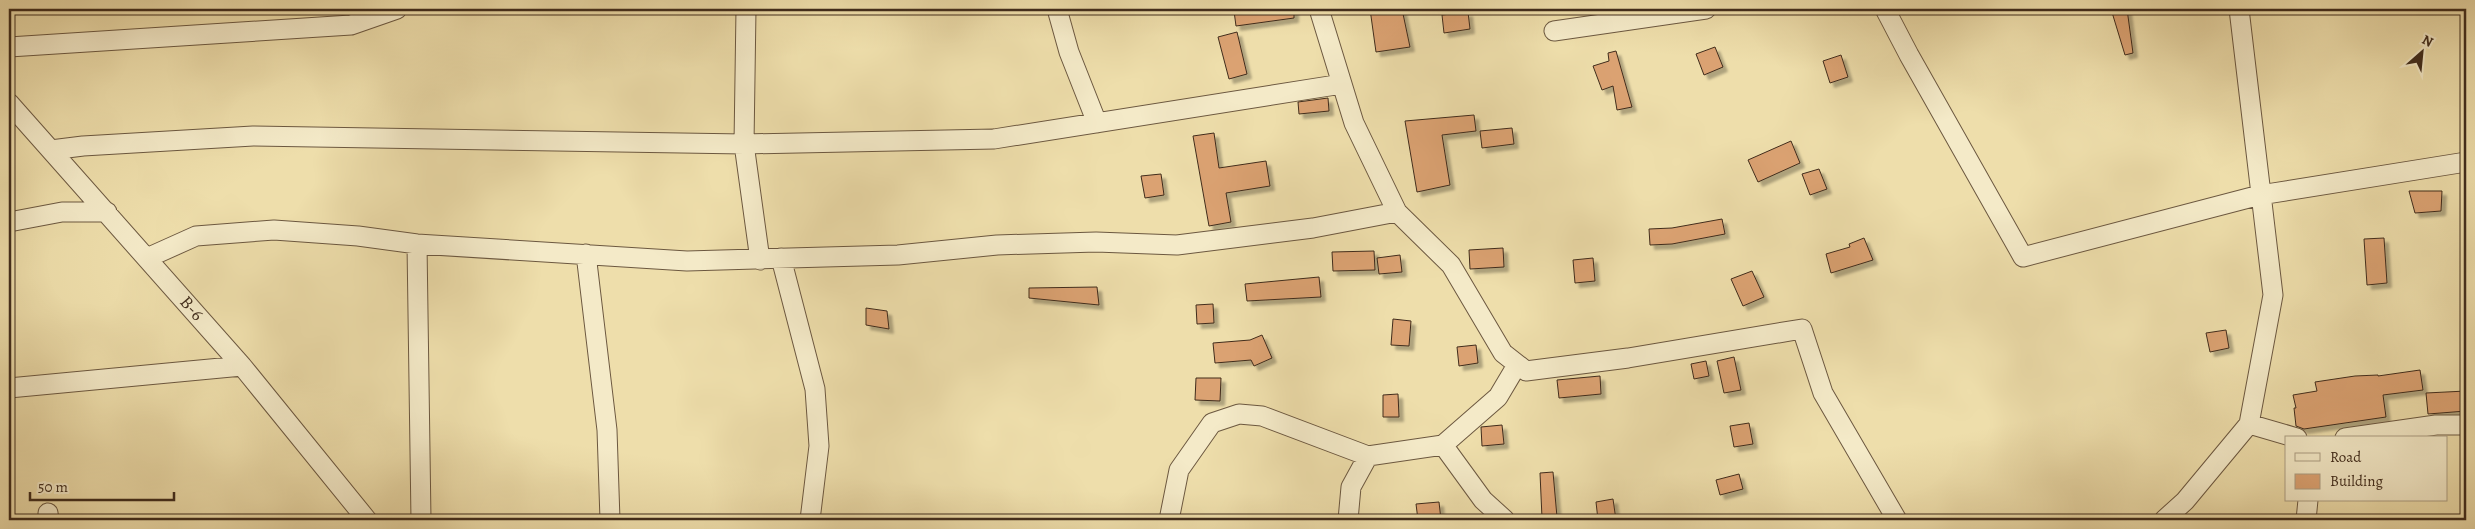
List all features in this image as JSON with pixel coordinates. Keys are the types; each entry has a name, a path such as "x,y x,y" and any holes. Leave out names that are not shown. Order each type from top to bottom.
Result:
{"street":[{"path":"9,47 350,25 397,9"},
{"path":"746,9 744,144 760,260"},
{"path":"1057,9 1069,52 1098,123"},
{"path":"1319,9 1354,123 1397,212 1451,265 1503,353 1526,371 1582,364 1802,329 1823,393 1898,520"},
{"path":"1554,31 1706,9"},
{"path":"1885,9 1908,55 2023,257 2260,195 2466,162"},
{"path":"2164,520 2185,501 2249,424 2273,295 2239,9"},
{"path":"51,150 83,146 253,136 744,144 994,139 1342,84"},
{"name":"B-6","path":"9,103 242,366 367,520"},
{"path":"9,222 62,212 107,212"},
{"path":"147,258 196,236 274,230 358,236 417,244 687,261 898,255 1007,244 1096,242 1177,245 1313,228 1397,212"},
{"path":"417,244 421,520"},
{"path":"586,254 607,430 610,520"},
{"path":"781,258 815,389 820,446 810,520"},
{"path":"1169,520 1178,470 1212,423 1239,414 1262,416 1368,456 1443,445 1498,397 1518,365"},
{"path":"9,388 242,366"},
{"path":"2249,424 2290,436"},
{"path":"2358,436 2436,425 2466,425"},
{"path":"1443,445 1483,500 1505,520"},
{"path":"1348,520 1351,487 1368,456"},
{"path":"2306,520 2308,502"}],"building":[{"path":"1294,9 1294,18 1236,26 1234,11"},
{"path":"1370,9 1402,9 1410,47 1376,52"},
{"path":"2111,9 2127,9 2133,53 2125,55"},
{"path":"1468,12 1470,29 1444,33 1442,15"},
{"path":"1237,32 1247,74 1229,79 1218,37"},
{"path":"1715,47 1723,67 1704,75 1696,54"},
{"path":"1616,51 1632,107 1617,110 1613,86 1602,90 1593,66 1609,61 1608,53"},
{"path":"1841,55 1848,77 1830,83 1823,61"},
{"path":"1328,98 1329,111 1299,114 1298,102"},
{"path":"1474,115 1476,131 1442,135 1450,185 1417,192 1405,121"},
{"path":"1512,128 1514,144 1482,148 1480,131"},
{"path":"1214,133 1219,168 1266,161 1270,186 1226,193 1231,222 1209,226 1193,136"},
{"path":"1791,141 1800,163 1758,182 1748,160"},
{"path":"1819,169 1827,189 1810,195 1802,174"},
{"path":"1161,174 1164,195 1145,198 1141,176"},
{"path":"2409,191 2442,191 2441,211 2415,213"},
{"path":"1722,219 1725,234 1672,244 1650,245 1649,229 1672,228"},
{"path":"1864,238 1873,260 1831,273 1826,254 1850,247 1849,244"},
{"path":"2384,238 2387,283 2367,285 2364,239"},
{"path":"1503,248 1504,267 1470,269 1469,250"},
{"path":"1374,251 1375,270 1333,271 1332,252"},
{"path":"1400,255 1402,272 1379,274 1377,258"},
{"path":"1593,258 1595,281 1575,283 1573,260"},
{"path":"1752,271 1764,297 1743,306 1731,279"},
{"path":"1319,277 1321,297 1247,301 1245,284"},
{"path":"1097,287 1099,305 1029,298 1029,288"},
{"path":"1213,304 1214,323 1197,324 1196,305"},
{"path":"866,308 887,311 889,329 866,325"},
{"path":"1393,319 1411,321 1409,346 1391,345"},
{"path":"2226,330 2229,348 2210,352 2206,333"},
{"path":"1262,335 1272,358 1254,366 1251,360 1215,363 1213,343 1250,340"},
{"path":"1476,345 1478,363 1459,366 1457,347"},
{"path":"1734,357 1741,390 1724,393 1717,361"},
{"path":"1706,361 1709,376 1694,379 1691,364"},
{"path":"2420,370 2423,390 2383,395 2386,417 2304,429 2296,426 2294,408 2296,408 2293,395 2317,391 2315,382"},
{"path":"1600,376 1601,394 1559,398 1557,380"},
{"path":"1196,378 1221,378 1220,401 1195,400"},
{"path":"2466,391 2466,411 2428,414 2426,393"},
{"path":"1398,394 1399,417 1383,417 1383,395"},
{"path":"1749,423 1753,444 1734,447 1730,426"},
{"path":"1502,425 1504,444 1482,446 1481,427"},
{"path":"1553,472 1557,517 1542,518 1540,473"},
{"path":"1739,474 1743,489 1720,495 1716,480"},
{"path":"1613,499 1616,520 1598,520 1596,502"},
{"path":"1439,502 1441,520 1418,520 1416,504"}]}
